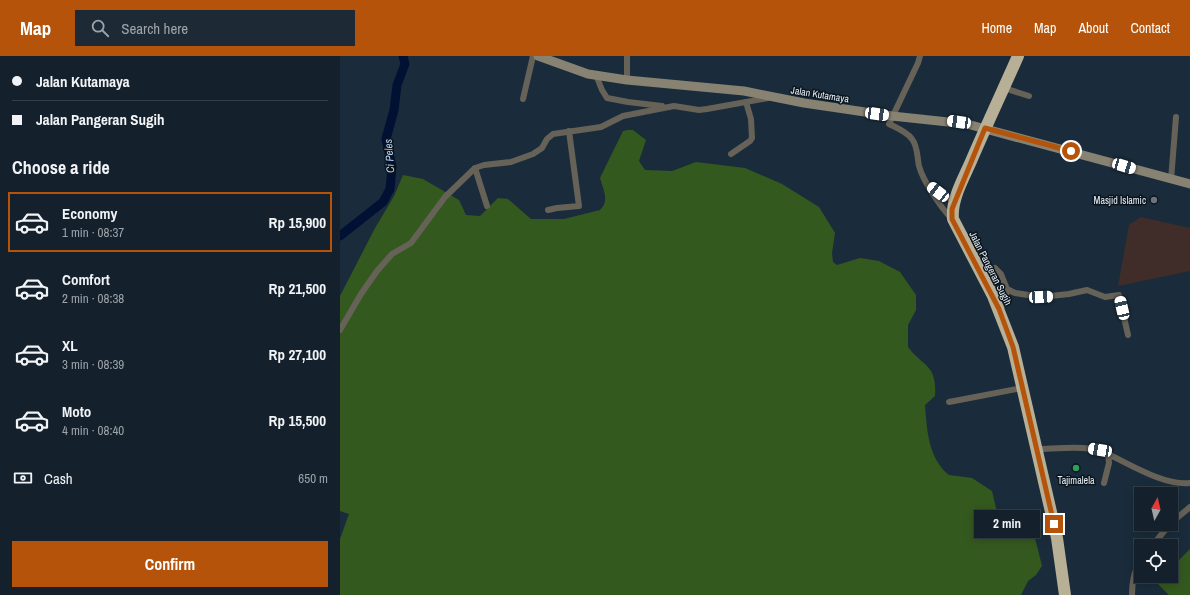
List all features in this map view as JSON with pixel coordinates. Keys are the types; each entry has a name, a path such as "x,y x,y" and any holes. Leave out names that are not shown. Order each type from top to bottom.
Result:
{"highway":[{"path":"952,219 952,209 956,198 985,128 1018,56"},
{"name":"Jalan Pangeran Sugih","path":"952,219 999,309 1013,347 1057,538 1065,595"}],"main road":[{"name":"Jalan Kutamaya","path":"538,56 596,75 627,80 744,92 773,96 804,103 892,116 951,121 985,128 1190,184"}],"street":[{"path":"523,99 533,56"},
{"path":"627,56 627,80"},
{"path":"920,56 889,124 912,138 915,144 919,166 923,177 944,210 952,219"},
{"path":"596,75 607,98 628,102 699,110 773,96"},
{"path":"1004,88 1029,96"},
{"path":"731,154 752,138 751,118 746,102"},
{"path":"340,330 361,294 377,271 392,254 411,243 445,197 475,168 484,165 511,162 533,154 542,148 547,139 553,134 601,127 619,117 674,106"},
{"path":"1171,180 1176,117"},
{"path":"548,210 578,206 569,131"},
{"path":"475,168 487,206"},
{"path":"929,185 947,197 956,198"},
{"path":"995,268 1001,274 1007,288 1004,303 999,309"},
{"path":"1007,288 1015,293 1041,297 1069,294 1087,290 1105,296 1119,295 1128,335"},
{"path":"949,402 1022,388"},
{"path":"1037,449 1091,449 1103,451 1160,478 1178,483 1190,483"},
{"path":"1104,483 1109,463 1108,454"},
{"path":"1178,518 1190,507"},
{"path":"1158,539 1165,531"},
{"path":"1132,595 1134,579"}],"shaded area":[{"path":"1141,217 1190,228 1190,271 1118,286 1129,225"}],"green space":[{"path":"633,130 646,140 639,161 645,170 672,171 696,162 745,168 782,184 819,207 835,233 832,253 833,262 837,265 860,258 879,261 900,272 916,295 916,310 908,325 908,347 928,367 934,378 935,396 925,405 928,434 937,460 949,475 972,478 992,491 1000,525 1010,531 1034,534 1042,566 1036,575 1028,581 1021,595 340,595 340,539 349,514 340,511 340,296 374,230 394,196 403,175 423,179 459,200 466,215 480,216 498,198 508,199 531,219 564,219 600,210 603,206 605,203 605,195 600,178 623,131"},
{"path":"1190,549 1190,595 1169,595 1157,583 1178,583 1178,561"}],"waterway":[{"name":"Ci Peles","path":"340,236 383,202 390,189 392,167 386,139 394,110 397,85 405,64 403,56"}],"place":[{"name":"Masjid Islamic","path":"1154,200"},
{"name":"Tajimalela","path":"1076,468"}],"route":[{"path":"1054,524 1013,347 993,296 952,219 952,209 964,176 985,128 1071,151"}]}
